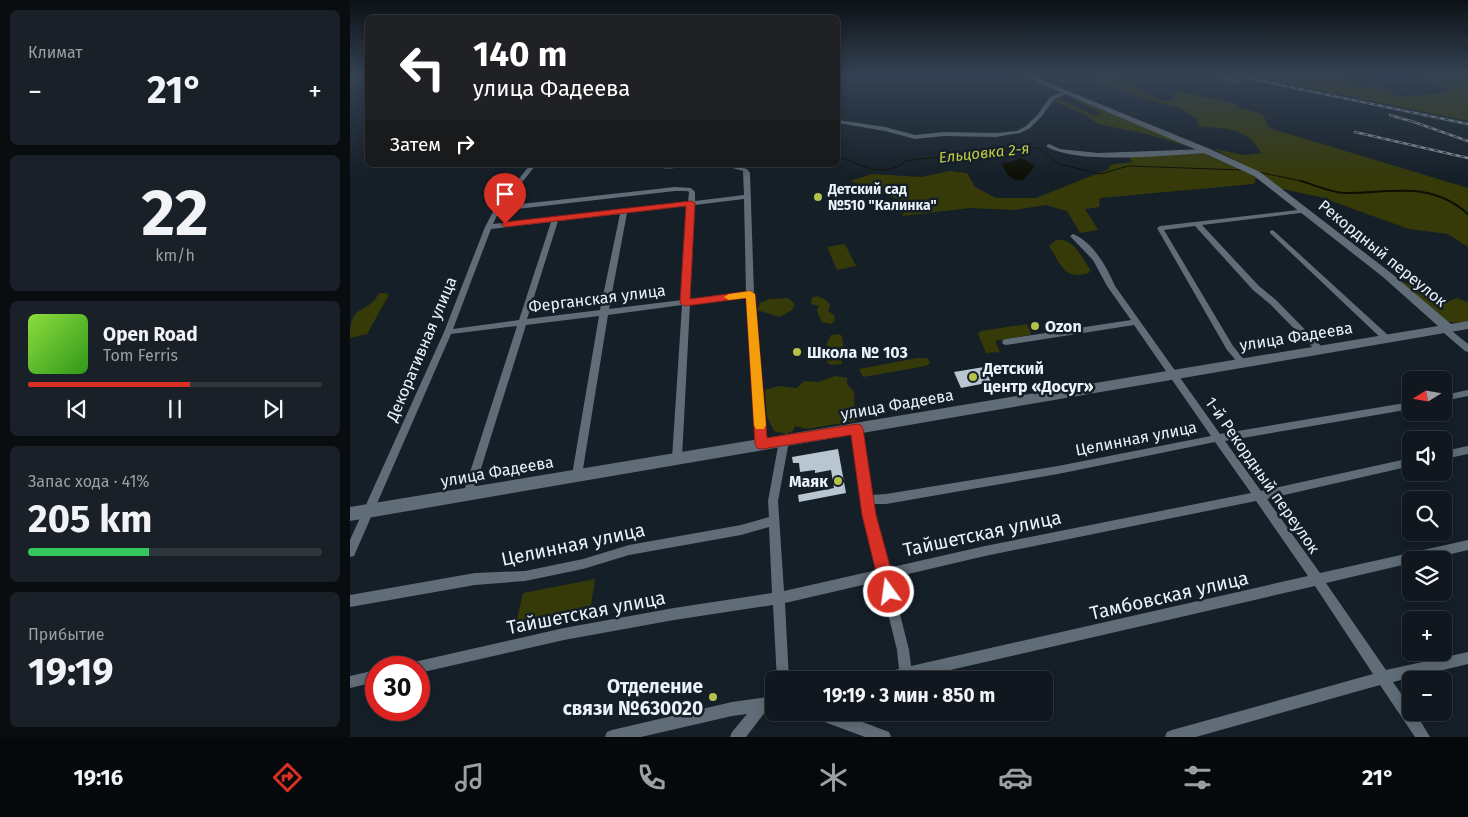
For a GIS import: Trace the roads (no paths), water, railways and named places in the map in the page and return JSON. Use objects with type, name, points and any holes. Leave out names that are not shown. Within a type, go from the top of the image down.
[{"type":"street","points":[[840,122],[885,129],[915,137],[944,134],[996,135],[1018,132],[1028,127],[1044,109]]},
{"type":"street","name":"Рекордный переулок","points":[[1107,109],[1208,151],[1257,174],[1401,286],[1449,329]]},
{"type":"street","points":[[1050,146],[1052,149],[1069,154],[1148,154],[1208,151]]},
{"type":"street","name":"Декоративная улица","points":[[350,552],[448,332],[488,226],[497,209],[531,167]]},
{"type":"street","points":[[733,167],[745,170],[750,294],[762,444]]},
{"type":"street","points":[[497,209],[688,189],[692,192],[677,458]]},
{"type":"street","points":[[488,226],[746,197]]},
{"type":"street","points":[[577,474],[604,312],[624,211]]},
{"type":"street","points":[[1242,362],[1230,348],[1160,228],[1306,211]]},
{"type":"street","points":[[468,494],[556,218]]},
{"type":"street","points":[[1196,223],[1250,283],[1273,302],[1320,350]]},
{"type":"street","points":[[1272,232],[1387,339]]},
{"type":"street","name":"1-й Рекордный переулок","points":[[1073,236],[1089,249],[1104,267],[1111,286],[1318,579],[1385,677],[1423,737]]},
{"type":"street","name":"Ферганская улица","points":[[448,332],[750,294]]},
{"type":"street","points":[[1006,342],[1137,322]]},
{"type":"street","name":"улица Фадеева","points":[[350,514],[577,474],[857,429],[1468,325]]},
{"type":"street","points":[[1449,329],[1448,332],[1468,349]]},
{"type":"street","points":[[1452,396],[1468,393]]},
{"type":"street","name":"Целинная улица","points":[[867,500],[886,499],[1058,470],[1218,438],[1402,406]]},
{"type":"street","points":[[857,429],[867,500],[903,650],[906,671]]},
{"type":"street","points":[[783,671],[773,501],[784,441]]},
{"type":"street","points":[[1452,453],[1468,450]]},
{"type":"street","name":"Тайшетская улица","points":[[430,664],[573,632],[780,598],[884,573],[1258,496],[1402,464]]},
{"type":"street","name":"Целинная улица","points":[[350,601],[475,579],[525,576],[584,564],[629,550],[741,530],[773,521]]},
{"type":"street","name":"Тамбовская улица","points":[[919,671],[1468,545]]},
{"type":"street","points":[[1172,737],[1385,677],[1468,658]]},
{"type":"street","points":[[350,682],[365,679]]},
{"type":"street","points":[[612,737],[732,709],[765,704]]},
{"type":"street","points":[[737,737],[765,707]]},
{"type":"street","points":[[840,721],[884,737]]},
{"type":"waterway","name":"Ельцовка 2-я","points":[[840,158],[877,170],[885,170],[903,164],[904,161],[936,157],[988,155],[997,150],[1021,149],[1026,146],[1040,149],[1059,164],[1100,174],[1128,166],[1242,170]]},
{"type":"waterway","name":"Ельцовка 2-я","points":[[1258,172],[1306,182]]},
{"type":"waterway","name":"Ельцовка 2-я","points":[[1301,181],[1341,193],[1425,192],[1454,203],[1468,214]]},
{"type":"railway","points":[[1398,109],[1468,124]]},
{"type":"railway","points":[[1390,115],[1415,122]]},
{"type":"railway","points":[[1411,121],[1415,122]]},
{"type":"railway","points":[[1415,122],[1468,141]]},
{"type":"railway","points":[[1355,132],[1468,158]]},
{"type":"place","name":"Детский сад №510 \"Калинка\"","points":[[818,197]]},
{"type":"place","name":"Ozon","points":[[1035,326]]},
{"type":"place","name":"Школа № 103","points":[[797,352]]},
{"type":"place","name":"Детский центр «Досуг»","points":[[973,377]]},
{"type":"place","name":"Маяк","points":[[838,481]]},
{"type":"place","name":"Отделение связи №630020","points":[[713,697]]}]
